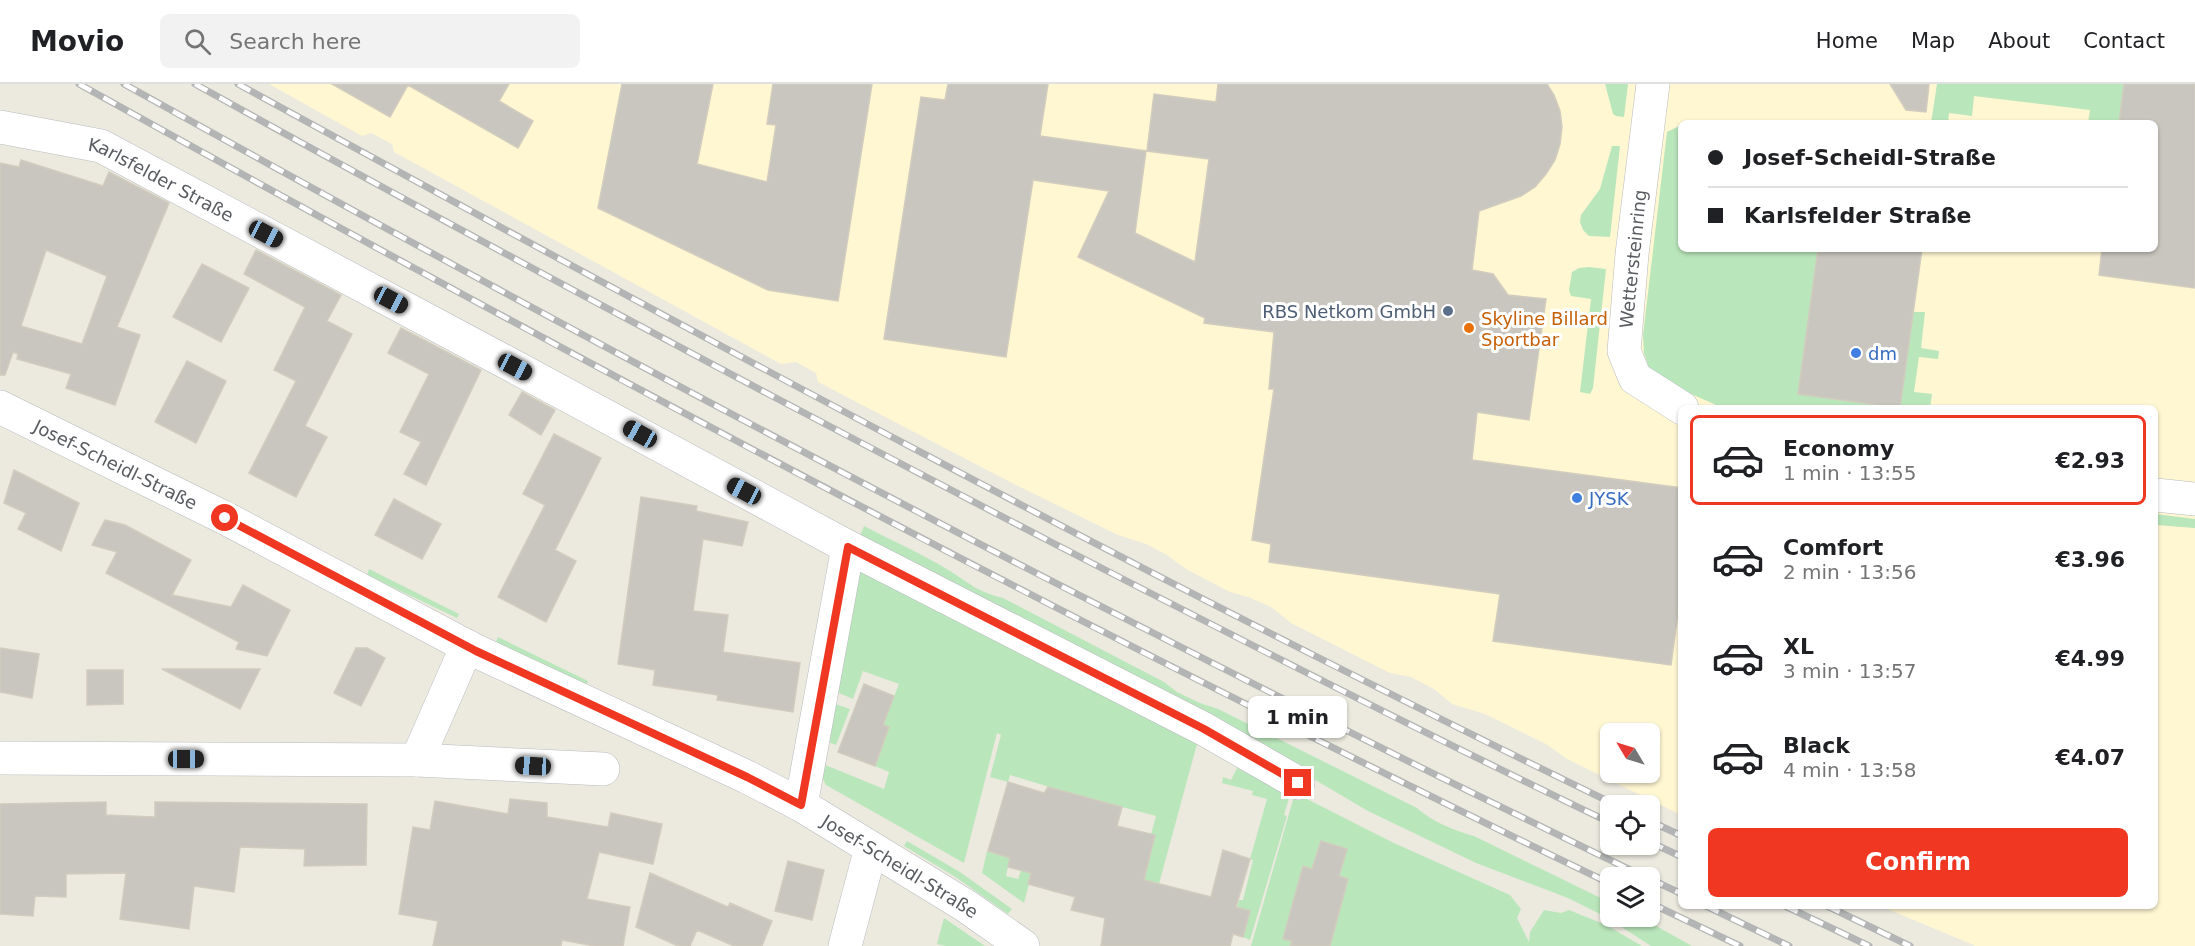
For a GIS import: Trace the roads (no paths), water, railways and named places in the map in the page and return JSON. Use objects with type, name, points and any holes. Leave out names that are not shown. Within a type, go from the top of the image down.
[{"type":"street","name":"Wettersteinring","points":[[1653,84],[1632,254],[1624,351],[1635,378],[1678,405]]},
{"type":"street","name":"Karlsfelder Straße","points":[[0,127],[101,146],[848,547],[1204,729],[1298,783]]},
{"type":"street","name":"Josef-Scheidl-Straße","points":[[0,407],[225,518],[467,646],[747,777],[801,805],[966,906],[1023,946]]},
{"type":"street","points":[[2158,495],[2195,498]]},
{"type":"street","points":[[801,805],[848,547]]},
{"type":"street","points":[[417,760],[467,646]]},
{"type":"street","points":[[0,758],[417,760],[603,769]]},
{"type":"street","points":[[845,946],[871,848]]},
{"type":"railway","points":[[79,84],[458,292],[839,495],[1224,693],[1600,879]]},
{"type":"railway","points":[[124,84],[500,290],[880,492],[1262,688],[1624,867]]},
{"type":"railway","points":[[195,84],[515,259],[943,486],[1330,685],[1600,818]]},
{"type":"railway","points":[[238,84],[924,454],[1269,633],[1600,797]]},
{"type":"railway","points":[[1660,826],[1678,834]]},
{"type":"railway","points":[[1660,847],[1678,855]]},
{"type":"railway","points":[[1660,884],[1678,892]]},
{"type":"railway","points":[[1660,908],[1740,946]]},
{"type":"railway","points":[[1712,909],[1789,946]]},
{"type":"railway","points":[[1791,909],[1869,946]]},
{"type":"railway","points":[[1833,909],[1910,946]]},
{"type":"place","name":"RBS Netkom GmbH","points":[[1448,311]]},
{"type":"place","name":"Skyline Billard Sportbar","points":[[1469,328]]},
{"type":"place","name":"dm","points":[[1856,353]]},
{"type":"place","name":"JYSK","points":[[1577,498]]}]
